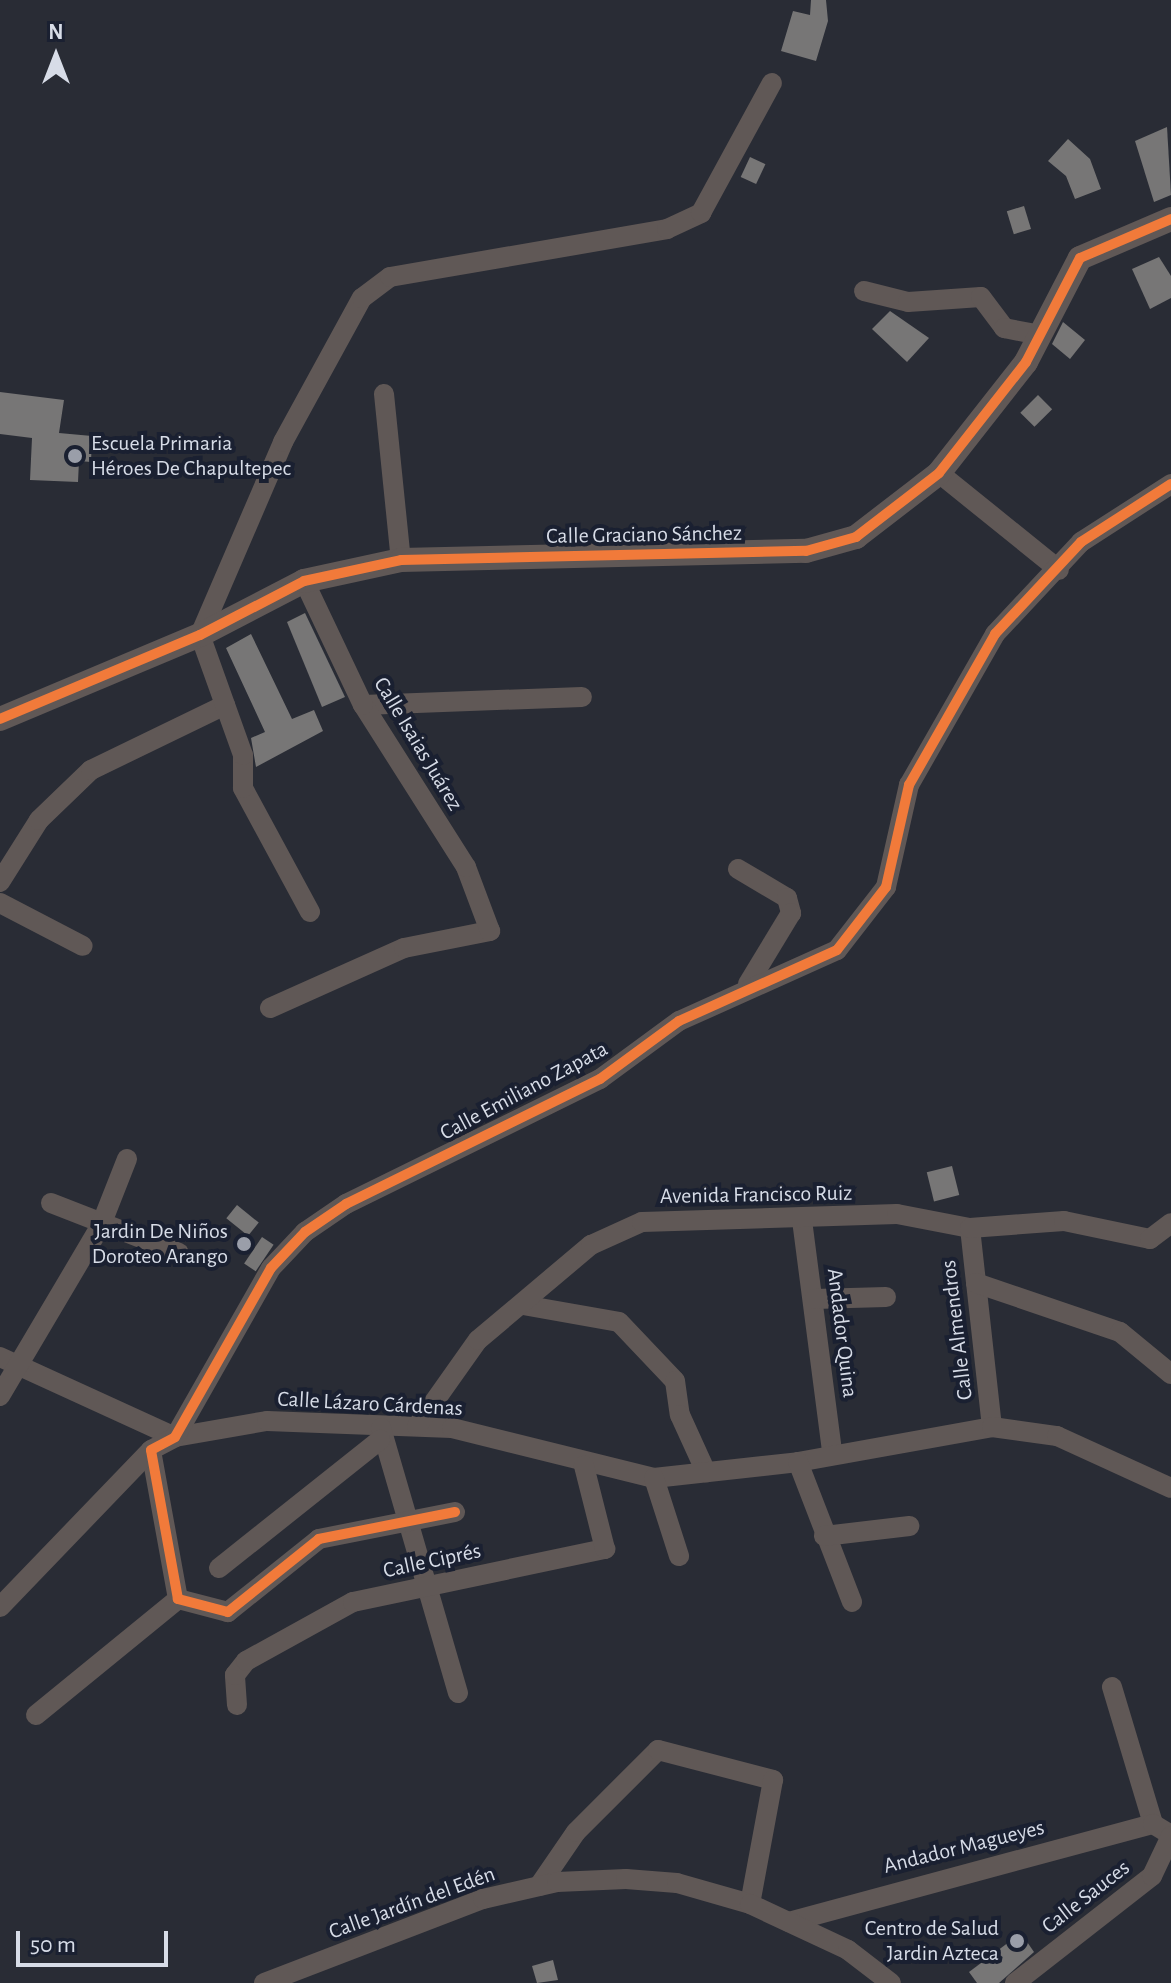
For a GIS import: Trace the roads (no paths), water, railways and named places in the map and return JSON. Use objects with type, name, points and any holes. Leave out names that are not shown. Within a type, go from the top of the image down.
[{"type":"street","points":[[310,912],[243,788],[243,755],[200,635],[283,442],[362,298],[390,277],[667,229],[701,213],[772,83]]},
{"type":"street","name":"Calle Graciano Sánchez","points":[[0,719],[200,635],[304,581],[401,560],[806,551],[856,537],[939,473],[1026,362],[1034,334],[1080,258],[1171,219]]},
{"type":"street","points":[[864,291],[908,302],[981,297],[1004,328],[1034,334]]},
{"type":"street","points":[[384,394],[401,560]]},
{"type":"street","points":[[939,473],[1059,570]]},
{"type":"street","name":"Calle Emiliano Zapata","points":[[175,1437],[271,1268],[305,1232],[346,1204],[600,1079],[679,1021],[748,984],[837,950],[886,887],[909,785],[995,634],[1059,570],[1081,542],[1171,484]]},
{"type":"street","name":"Calle Isaias Juárez","points":[[270,1008],[404,948],[490,931],[466,867],[363,705],[304,581]]},
{"type":"street","points":[[363,705],[582,697]]},
{"type":"street","points":[[0,882],[39,820],[91,770],[225,705]]},
{"type":"street","points":[[738,869],[787,898],[791,913],[748,984]]},
{"type":"street","points":[[0,903],[83,946]]},
{"type":"street","points":[[0,1396],[23,1363],[101,1225],[127,1159]]},
{"type":"street","points":[[51,1203],[179,1253]]},
{"type":"street","name":"Avenida Francisco Ruiz","points":[[417,1426],[478,1340],[591,1245],[642,1222],[802,1220],[897,1214],[970,1228],[1064,1221],[1150,1239],[1171,1223]]},
{"type":"street","name":"Andador Quina","points":[[802,1220],[815,1299],[832,1452]]},
{"type":"street","name":"Calle Almendros","points":[[970,1228],[992,1427]]},
{"type":"street","points":[[976,1283],[1120,1332],[1171,1374]]},
{"type":"street","points":[[815,1299],[886,1297]]},
{"type":"street","points":[[523,1305],[619,1322],[675,1381],[680,1415],[706,1472]]},
{"type":"street","points":[[0,1357],[23,1363],[175,1437]]},
{"type":"street","name":"Calle Lázaro Cárdenas","points":[[175,1437],[267,1421],[380,1434],[417,1426],[452,1428],[584,1466],[654,1478],[798,1462],[832,1452],[992,1427],[1057,1436],[1171,1488]]},
{"type":"street","points":[[219,1568],[380,1434],[458,1693]]},
{"type":"street","points":[[0,1607],[151,1450],[175,1437]]},
{"type":"street","points":[[151,1450],[178,1599]]},
{"type":"street","points":[[798,1462],[852,1602]]},
{"type":"street","name":"Calle Ciprés","points":[[237,1705],[235,1675],[259,1652],[353,1602],[605,1549],[584,1466]]},
{"type":"street","points":[[654,1478],[679,1556]]},
{"type":"street","points":[[178,1599],[228,1612],[319,1539],[455,1512]]},
{"type":"street","points":[[824,1536],[909,1526]]},
{"type":"street","points":[[36,1715],[178,1599]]},
{"type":"street","points":[[1112,1687],[1165,1832]]},
{"type":"street","points":[[539,1886],[576,1832],[658,1750],[773,1780],[750,1904]]},
{"type":"street","name":"Andador Magueyes","points":[[789,1922],[1165,1832]]},
{"type":"street","name":"Calle Sauces","points":[[1015,1983],[1152,1876],[1165,1832]]},
{"type":"street","name":"Calle Jardín del Edén","points":[[264,1983],[483,1899],[539,1886],[677,1883],[750,1904],[789,1922],[848,1950],[891,1983]]},
{"type":"place","name":"Escuela Primaria Héroes De Chapultepec","points":[[75,456]]},
{"type":"place","name":"Jardin De Niños Doroteo Arango","points":[[244,1244]]},
{"type":"place","name":"Centro de Salud Jardin Azteca","points":[[1017,1941]]}]
